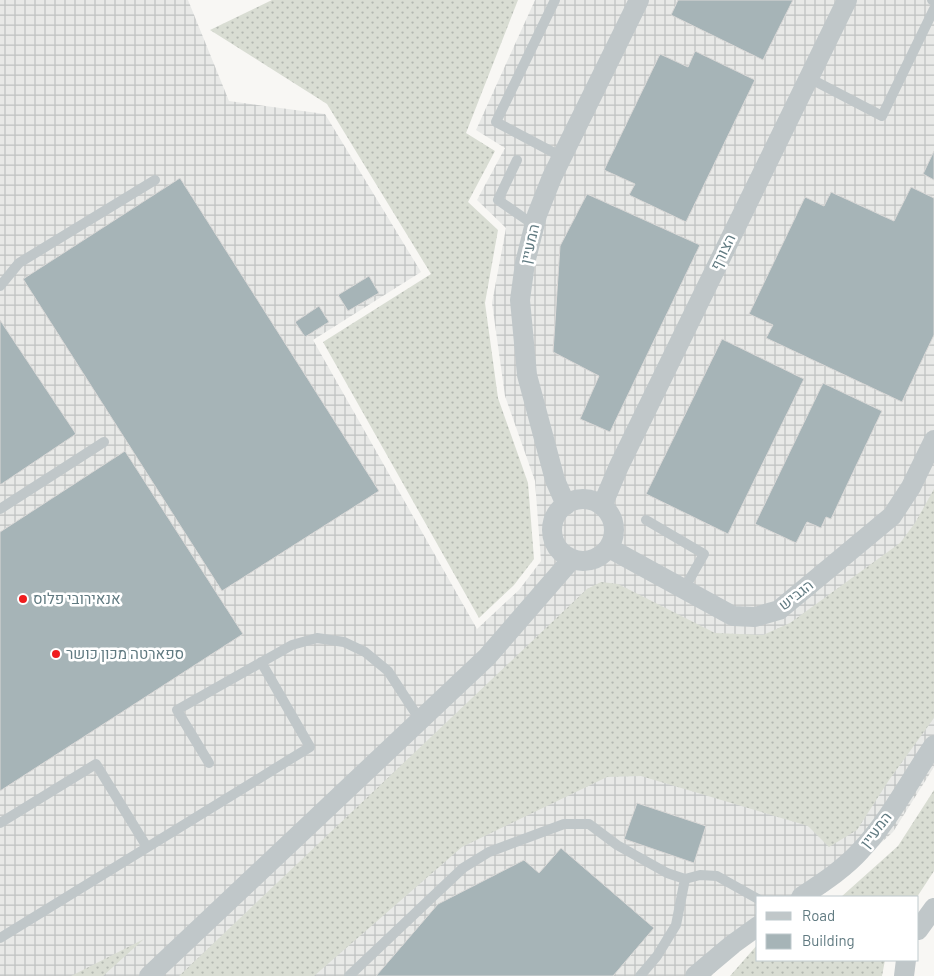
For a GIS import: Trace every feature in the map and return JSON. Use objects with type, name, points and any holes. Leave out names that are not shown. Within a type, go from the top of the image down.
[{"type":"street","name":"המעיין","points":[[566,505],[555,480],[527,375],[520,300],[524,263],[534,225],[562,156],[639,0]]},
{"type":"street","name":"הצורף","points":[[602,506],[619,466],[847,0]]},
{"type":"street","name":"הגביש","points":[[608,548],[733,616],[755,617],[779,610],[892,516],[911,487],[934,440]]},
{"type":"street","points":[[584,500],[602,506],[608,512],[614,530],[608,548],[592,560],[572,559],[558,547],[552,529],[559,511],[566,505],[584,500]]},
{"type":"street","points":[[149,976],[487,658],[572,559]]},
{"type":"street","name":"המעיין","points":[[802,896],[831,878],[861,850],[889,815],[934,745]]},
{"type":"street","points":[[919,929],[934,908]]},
{"type":"street","points":[[695,976],[732,944],[756,927]]},
{"type":"street","points":[[904,976],[906,961]]},
{"type":"lane","points":[[555,0],[496,122],[562,156]]},
{"type":"lane","points":[[809,78],[882,116],[934,9]]},
{"type":"lane","points":[[517,160],[498,200],[534,225]]},
{"type":"lane","points":[[0,286],[19,263],[155,180]]},
{"type":"lane","points":[[0,509],[104,442]]},
{"type":"lane","points":[[646,520],[704,554],[684,589]]},
{"type":"lane","points":[[209,763],[177,710],[292,644],[317,638],[344,642],[366,652],[388,671],[420,720]]},
{"type":"lane","points":[[0,938],[310,747],[261,662]]},
{"type":"lane","points":[[0,823],[96,764],[147,847]]},
{"type":"lane","points":[[349,976],[462,868],[489,852],[564,824],[590,824],[617,845],[667,873],[685,879],[700,875],[717,876],[756,899]]},
{"type":"lane","points":[[640,976],[657,956],[676,925],[685,879]]},
{"type":"shaded area","points":[[0,0],[188,0],[229,101],[325,114],[421,272],[313,340],[477,629],[519,590],[541,561],[535,481],[505,396],[492,303],[506,228],[477,200],[505,148],[476,130],[535,0],[934,0],[934,767],[893,832],[828,891],[819,896],[756,896],[756,934],[748,939],[711,976],[0,976]]},
{"type":"shaded area","points":[[272,0],[518,0],[466,133],[495,151],[468,202],[498,230],[485,303],[498,398],[528,483],[534,559],[514,585],[479,618],[323,342],[431,274],[327,104],[210,30]]},
{"type":"shaded area","points":[[934,489],[934,718],[889,780],[857,830],[829,847],[808,826],[641,776],[607,777],[462,847],[314,976],[179,976],[587,589],[601,582],[618,584],[715,633],[763,635],[790,623],[900,543],[915,523]]},
{"type":"shaded area","points":[[934,790],[934,871],[918,896],[842,896],[898,846]]},
{"type":"shaded area","points":[[144,939],[103,976],[71,976]]},
{"type":"shaded area","points":[[756,946],[756,961],[885,961],[882,976],[730,976]]},
{"type":"building","points":[[678,0],[793,0],[763,60],[671,15]]},
{"type":"building","points":[[695,51],[755,80],[686,222],[629,195],[635,184],[604,170],[660,54],[688,67]]},
{"type":"building","points":[[934,151],[934,180],[923,174]]},
{"type":"building","points":[[180,178],[379,491],[222,591],[23,279]]},
{"type":"building","points":[[911,187],[934,198],[934,335],[902,402],[766,338],[773,325],[749,314],[805,197],[824,206],[831,192],[894,221]]},
{"type":"building","points":[[587,194],[700,245],[610,432],[580,419],[599,376],[553,352],[560,246]]},
{"type":"building","points":[[369,276],[379,293],[348,311],[338,295]]},
{"type":"building","points":[[319,306],[329,322],[305,337],[295,322]]},
{"type":"building","points":[[0,320],[76,434],[0,485]]},
{"type":"building","points":[[722,339],[804,379],[728,534],[646,494]]},
{"type":"building","points":[[823,383],[882,411],[831,519],[826,517],[821,528],[807,522],[796,543],[755,524]]},
{"type":"building","points":[[125,451],[243,634],[0,791],[0,532]]},
{"type":"building","points":[[637,803],[706,826],[694,863],[624,839]]},
{"type":"building","points":[[561,848],[654,928],[613,976],[376,976],[438,904],[524,860],[539,873]]},
{"type":"place","name":"אנאירובי פלוס","points":[[23,599]]},
{"type":"place","name":"ספארטה מכון כושר","points":[[56,654]]}]
